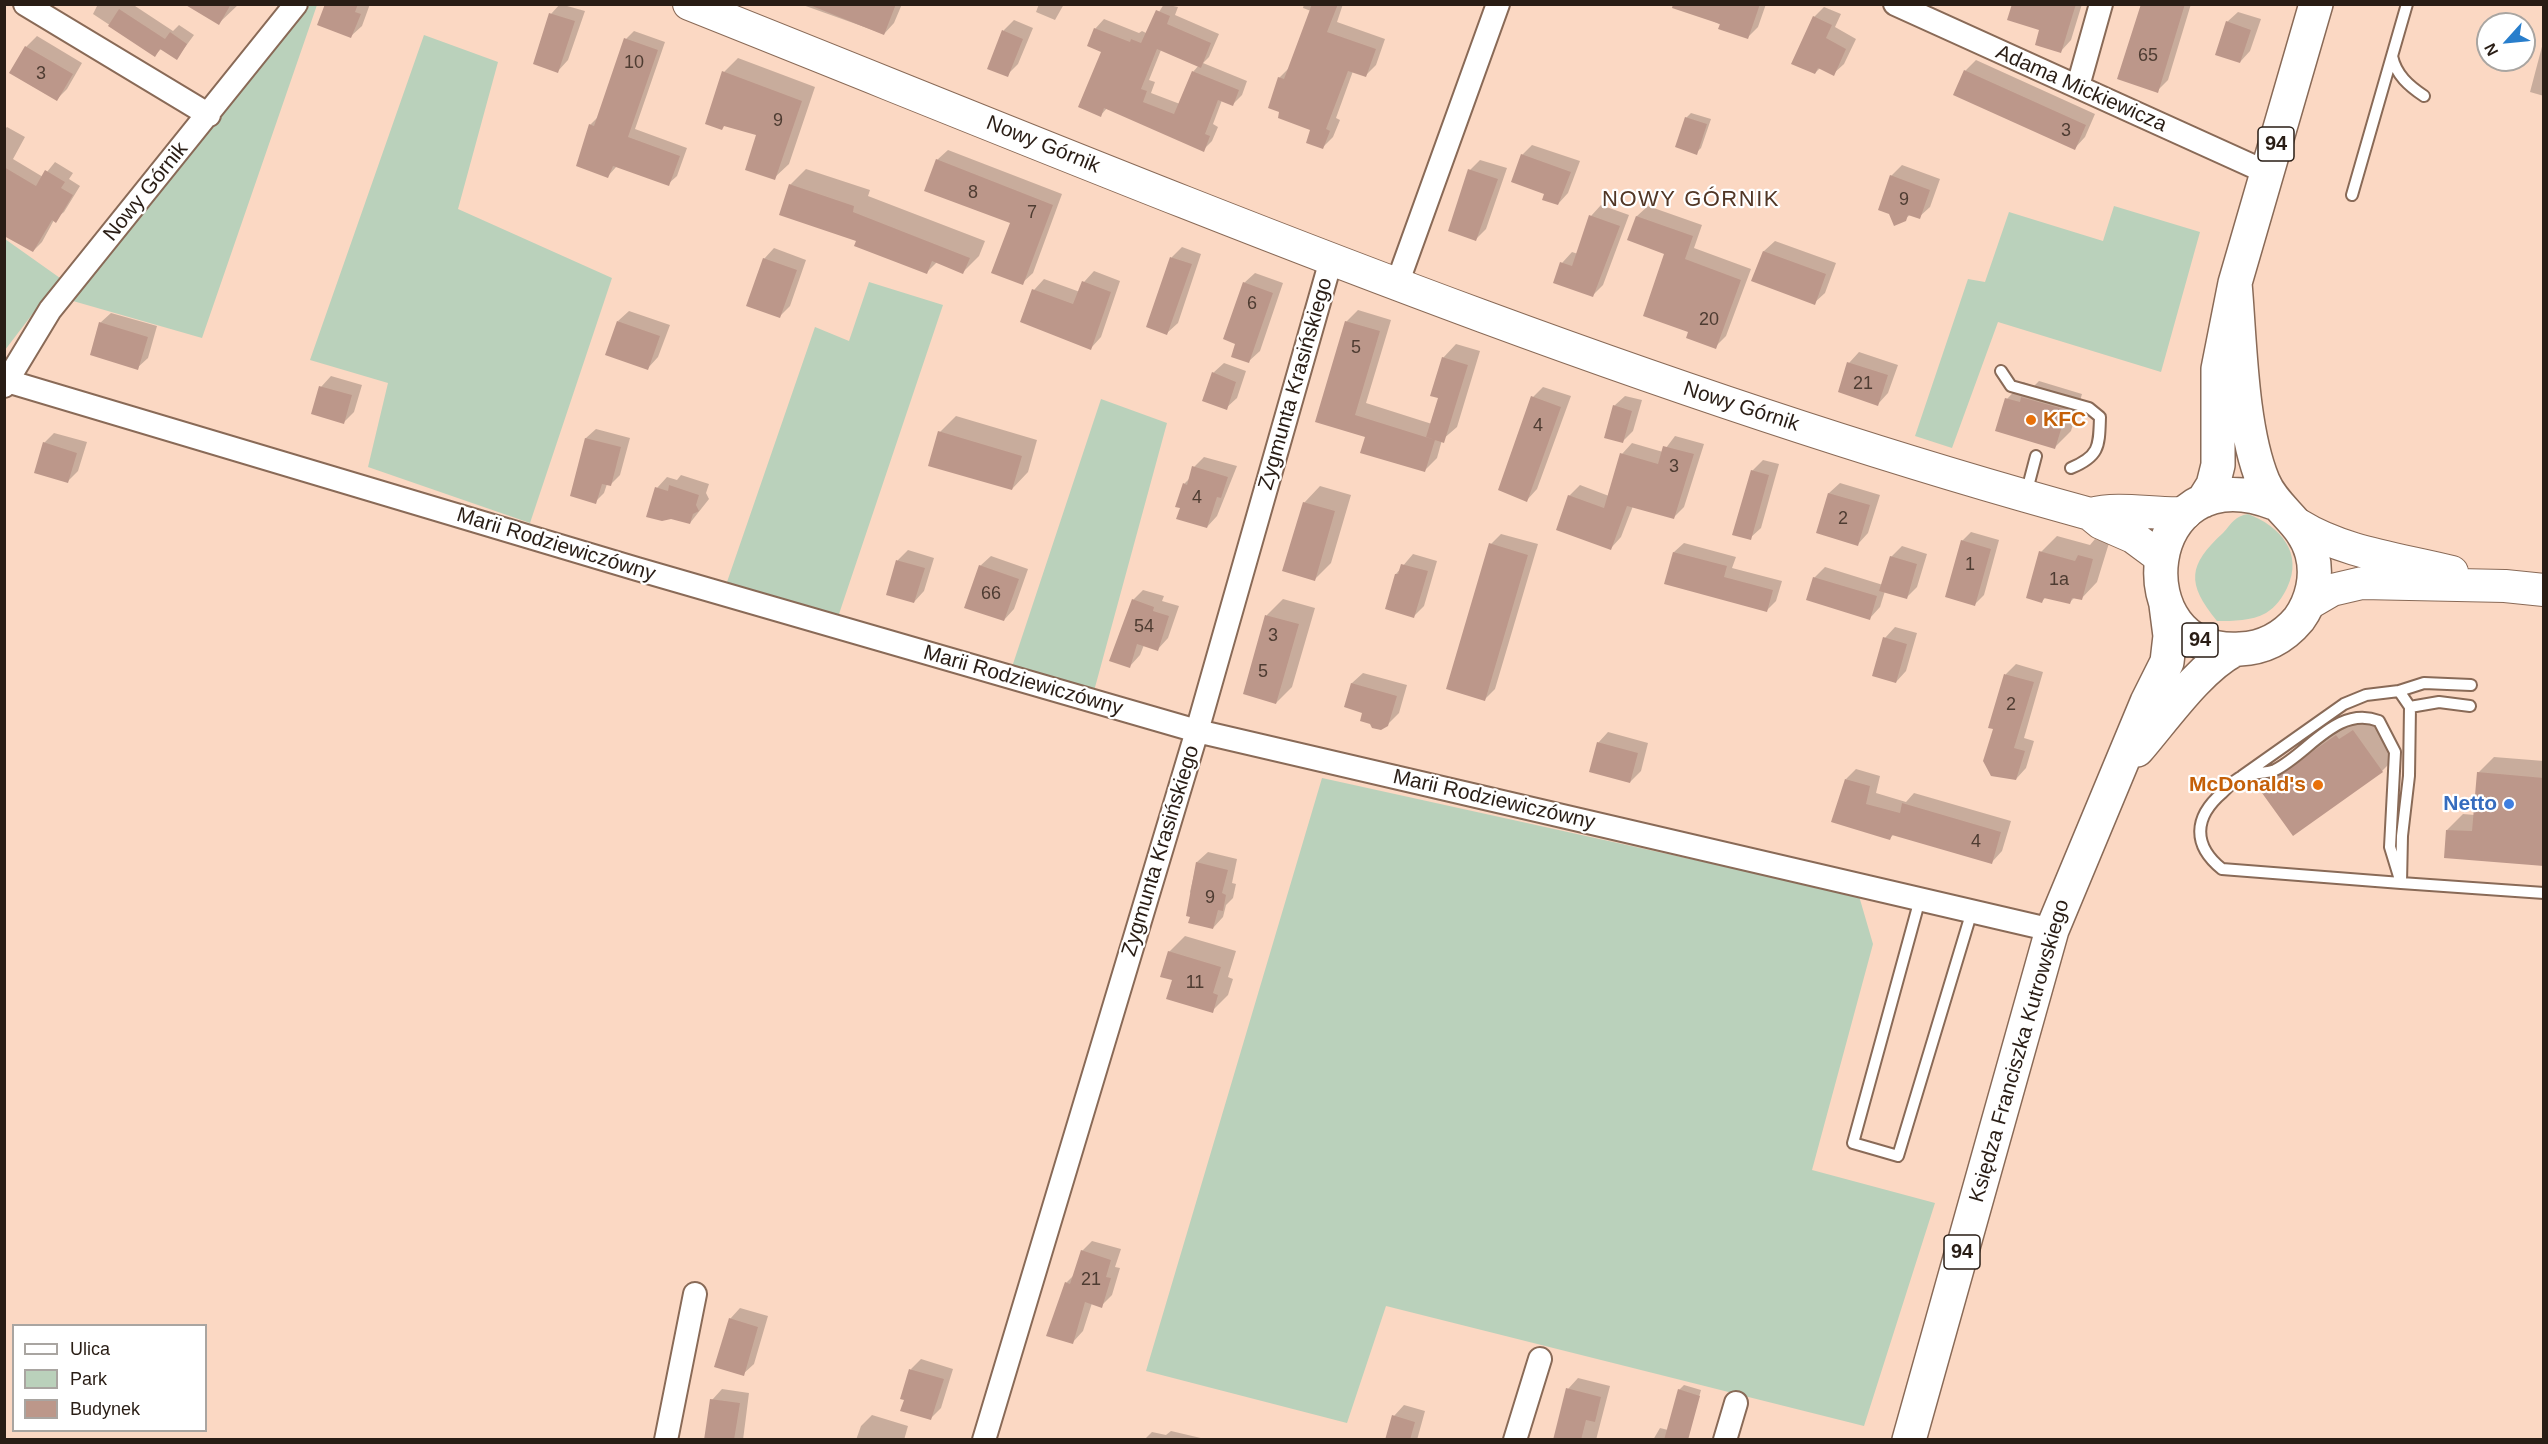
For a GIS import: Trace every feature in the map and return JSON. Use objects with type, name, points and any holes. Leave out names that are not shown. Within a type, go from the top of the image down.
[{"type":"main road","name":"94","points":[[2235,283],[2245,403],[2256,464],[2274,503],[2299,525],[2307,540],[2314,563],[2313,588],[2308,604],[2290,629],[2278,638],[2256,647],[2234,650],[2213,646],[2193,637],[2177,623],[2166,605],[2159,582],[2160,557],[2169,533],[2213,485],[2218,465],[2218,369],[2235,283],[2316,4]]},
{"type":"main road","name":"94","points":[[2194,507],[2238,494],[2274,503]]},
{"type":"main road","name":"Księdza Franciszka Kutrowskiego","points":[[1909,1440],[2052,930],[2167,662],[2170,636],[2166,605]]},
{"type":"main road","name":"Księdza Franciszka Kutrowskiego","points":[[2118,772],[2189,690],[2224,655],[2234,650]]},
{"type":"street","points":[[25,4],[209,115]]},
{"type":"street","name":"Nowy Górnik","points":[[6,383],[50,310],[296,4]]},
{"type":"street","name":"Nowy Górnik","points":[[689,4],[1331,260],[1714,400],[2025,497],[2090,514],[2101,523],[2133,537],[2160,557]]},
{"type":"street","points":[[1397,284],[1498,4]]},
{"type":"street","points":[[2078,86],[2101,4]]},
{"type":"street","name":"Adama Mickiewicza","points":[[1897,5],[2268,173]]},
{"type":"street","name":"Zygmunta Krasińskiego","points":[[984,1440],[1197,731],[1331,260]]},
{"type":"street","name":"Marii Rodziewiczówny","points":[[6,383],[1197,731],[2052,930]]},
{"type":"street","name":"Nowy Górnik","points":[[2090,514],[2105,510],[2144,514],[2194,507]]},
{"type":"street","points":[[2299,525],[2315,535],[2353,549],[2505,586]]},
{"type":"street","points":[[2308,604],[2318,596],[2332,590],[2362,583],[2505,586],[2544,590]]},
{"type":"street","points":[[666,1440],[695,1294]]},
{"type":"street","points":[[1515,1440],[1540,1359]]},
{"type":"street","points":[[1725,1440],[1736,1402]]},
{"type":"lane","points":[[2352,195],[2407,4]]},
{"type":"lane","points":[[2392,56],[2398,73],[2410,87],[2424,96]]},
{"type":"lane","points":[[2001,371],[2011,386],[2089,408],[2100,417],[2099,442],[2094,455],[2070,468]]},
{"type":"lane","points":[[2025,497],[2036,456]]},
{"type":"lane","points":[[2471,685],[2424,683],[2399,691],[2366,695],[2344,704],[2242,776],[2211,802],[2203,811],[2199,829],[2203,845],[2211,860],[2223,869],[2544,892]]},
{"type":"lane","points":[[2399,691],[2409,707],[2409,776],[2402,836],[2401,883]]},
{"type":"lane","points":[[2409,707],[2439,702],[2470,706]]},
{"type":"lane","points":[[2242,776],[2274,770],[2349,718],[2368,717],[2379,721],[2394,752],[2390,847],[2401,883]]},
{"type":"lane","points":[[1920,899],[1853,1143],[1898,1156],[1972,910]]},
{"type":"green space","points":[[310,5],[317,5],[202,338],[73,301],[218,113]]},
{"type":"green space","points":[[424,35],[498,62],[458,209],[612,278],[530,523],[368,467],[388,383],[310,360]]},
{"type":"green space","points":[[2114,206],[2200,232],[2161,372],[1998,322],[1952,448],[1915,436],[1968,279],[1985,282],[2009,212],[2103,241]]},
{"type":"green space","points":[[5,239],[60,278],[5,350]]},
{"type":"green space","points":[[869,282],[943,305],[838,617],[727,582],[815,327],[849,341]]},
{"type":"green space","points":[[1101,399],[1167,423],[1094,691],[1012,667]]},
{"type":"green space","points":[[2248,514],[2270,526],[2286,542],[2293,563],[2292,575],[2281,599],[2266,613],[2236,621],[2217,621],[2200,596],[2195,575],[2203,555],[2211,544],[2234,520]]},
{"type":"green space","points":[[1322,778],[1859,896],[1873,944],[1812,1170],[1935,1203],[1864,1426],[1386,1306],[1347,1423],[1146,1371]]},
{"type":"building","points":[[184,4],[231,4],[219,25]]},
{"type":"building","points":[[325,4],[358,4],[355,12],[361,14],[351,38],[317,25]]},
{"type":"building","points":[[807,4],[896,4],[884,35]]},
{"type":"building","points":[[1312,4],[1338,4],[1327,32],[1376,49],[1366,77],[1348,71],[1326,129],[1330,131],[1323,149],[1306,143],[1310,130],[1278,118],[1279,112],[1268,108],[1278,77],[1284,79]]},
{"type":"building","points":[[1673,4],[1760,4],[1748,39],[1718,29],[1720,24],[1672,8]]},
{"type":"building","points":[[2012,4],[2076,4],[2061,53],[2035,45],[2039,30],[2007,20]]},
{"type":"building","points":[[2141,4],[2185,4],[2158,93],[2117,79]]},
{"type":"building","points":[[119,9],[165,39],[170,32],[187,44],[177,60],[160,49],[155,57],[108,26]]},
{"type":"building","points":[[1156,10],[1170,16],[1167,24],[1211,43],[1201,68],[1157,49],[1141,89],[1147,91],[1143,102],[1174,114],[1192,71],[1239,90],[1233,106],[1218,100],[1205,134],[1210,136],[1204,152],[1104,108],[1101,117],[1078,107],[1101,52],[1087,46],[1094,28],[1130,42],[1131,39],[1141,43]]},
{"type":"building","points":[[549,13],[575,21],[558,73],[533,64]]},
{"type":"building","points":[[1813,16],[1832,25],[1826,38],[1846,49],[1834,76],[1818,68],[1815,74],[1791,64]]},
{"type":"building","points":[[2226,21],[2251,30],[2240,63],[2215,55]]},
{"type":"building","points":[[1002,30],[1023,39],[1008,77],[987,69]]},
{"type":"building","points":[[624,38],[658,50],[628,137],[680,156],[669,186],[613,166],[608,178],[576,166],[589,124],[594,126]]},
{"type":"building","points":[[25,46],[73,74],[57,101],[9,73]]},
{"type":"building","points":[[1964,70],[2086,125],[2075,150],[1953,95]]},
{"type":"building","points":[[722,71],[802,101],[775,180],[745,170],[756,135],[724,126],[722,130],[705,124]]},
{"type":"building","points":[[1685,117],[1707,124],[1697,155],[1675,147]]},
{"type":"building","points":[[1521,154],[1571,172],[1558,205],[1542,200],[1544,194],[1511,182]]},
{"type":"building","points":[[936,159],[1053,205],[1023,285],[991,273],[1010,223],[924,191]]},
{"type":"building","points":[[4,167],[36,186],[45,170],[65,182],[61,188],[73,195],[56,223],[52,220],[33,252],[4,236]]},
{"type":"building","points":[[1468,169],[1498,179],[1476,241],[1448,231]]},
{"type":"building","points":[[1890,175],[1930,190],[1920,219],[1908,215],[1906,221],[1894,226],[1889,214],[1878,210]]},
{"type":"building","points":[[789,184],[854,206],[853,212],[970,258],[963,274],[932,261],[927,274],[854,246],[856,241],[779,215]]},
{"type":"building","points":[[1589,215],[1620,226],[1593,297],[1553,283],[1560,262],[1572,266]]},
{"type":"building","points":[[1636,216],[1693,236],[1685,259],[1741,280],[1716,349],[1686,338],[1688,332],[1643,316],[1664,254],[1627,240]]},
{"type":"building","points":[[1763,251],[1826,274],[1815,305],[1751,281]]},
{"type":"building","points":[[1170,257],[1192,264],[1167,335],[1146,327]]},
{"type":"building","points":[[763,258],[797,270],[780,318],[746,306]]},
{"type":"building","points":[[1082,281],[1111,292],[1091,350],[1020,322],[1032,289],[1073,304]]},
{"type":"building","points":[[1243,282],[1273,293],[1249,363],[1231,357],[1235,344],[1223,339]]},
{"type":"building","points":[[617,321],[660,336],[648,370],[605,355]]},
{"type":"building","points":[[1345,321],[1380,331],[1355,415],[1435,440],[1425,472],[1360,453],[1365,437],[1315,422]]},
{"type":"building","points":[[99,322],[148,337],[138,370],[90,355]]},
{"type":"building","points":[[1442,357],[1468,365],[1444,443],[1426,437],[1438,398],[1430,396]]},
{"type":"building","points":[[1847,362],[1888,375],[1878,406],[1838,392]]},
{"type":"building","points":[[1212,372],[1236,382],[1227,410],[1202,401]]},
{"type":"building","points":[[319,386],[352,395],[344,424],[311,414]]},
{"type":"building","points":[[1531,396],[1561,407],[1527,502],[1498,490]]},
{"type":"building","name":"KFC","points":[[2021,397],[2067,410],[2055,449],[1995,431],[2005,398],[2020,402]]},
{"type":"building","points":[[1613,405],[1632,411],[1623,443],[1604,438]]},
{"type":"building","points":[[938,431],[1022,456],[1012,490],[928,466]]},
{"type":"building","points":[[585,438],[621,447],[611,486],[602,484],[596,504],[570,496]]},
{"type":"building","points":[[43,442],[77,453],[68,483],[34,473]]},
{"type":"building","points":[[1663,446],[1694,454],[1674,519],[1627,506],[1611,550],[1556,530],[1568,495],[1604,508],[1620,453],[1658,464]]},
{"type":"building","points":[[1192,466],[1228,477],[1221,498],[1217,497],[1207,528],[1176,519],[1180,508],[1175,507],[1183,483],[1187,485]]},
{"type":"building","points":[[1751,470],[1769,475],[1751,540],[1732,535]]},
{"type":"building","points":[[669,485],[699,495],[696,505],[699,511],[693,514],[690,524],[671,519],[662,521],[646,517],[655,487],[668,491]]},
{"type":"building","points":[[1828,493],[1870,505],[1858,546],[1816,533]]},
{"type":"building","points":[[1303,502],[1335,511],[1315,581],[1282,571]]},
{"type":"building","points":[[1961,540],[1991,549],[1975,606],[1945,597]]},
{"type":"building","points":[[1489,543],[1528,555],[1485,701],[1446,689]]},
{"type":"building","points":[[2039,551],[2075,561],[2078,555],[2093,559],[2082,600],[2072,598],[2070,604],[2044,598],[2042,603],[2026,598]]},
{"type":"building","points":[[1673,552],[1727,566],[1724,577],[1773,590],[1767,612],[1664,584]]},
{"type":"building","points":[[1890,556],[1917,564],[1907,599],[1879,591]]},
{"type":"building","points":[[896,560],[925,568],[914,603],[886,595]]},
{"type":"building","points":[[1401,564],[1428,571],[1414,618],[1385,609],[1395,574],[1398,574]]},
{"type":"building","points":[[979,565],[1019,579],[1004,621],[964,608]]},
{"type":"building","points":[[1813,577],[1877,596],[1870,620],[1806,600]]},
{"type":"building","points":[[1132,599],[1154,607],[1153,611],[1169,616],[1158,651],[1137,644],[1130,668],[1109,661]]},
{"type":"building","points":[[1265,615],[1299,624],[1276,704],[1243,694]]},
{"type":"building","points":[[1883,637],[1907,644],[1896,683],[1872,676]]},
{"type":"building","points":[[2004,674],[2034,682],[2014,748],[2025,751],[2016,780],[1991,776],[1983,761],[1993,729],[1988,728]]},
{"type":"building","points":[[1351,683],[1397,696],[1388,726],[1381,730],[1372,728],[1370,724],[1360,721],[1362,713],[1344,707]]},
{"type":"building","name":"McDonald's","points":[[2353,730],[2383,772],[2293,836],[2262,793],[2272,787],[2269,782],[2336,735],[2339,739]]},
{"type":"building","points":[[1597,742],[1638,753],[1630,783],[1589,772]]},
{"type":"building","name":"Netto","points":[[2477,772],[2544,778],[2544,866],[2444,858],[2446,830],[2472,831]]},
{"type":"building","points":[[1845,779],[1870,786],[1866,804],[1900,813],[1902,803],[2001,832],[1992,864],[1892,835],[1890,840],[1831,822]]},
{"type":"building","points":[[1196,862],[1228,870],[1222,893],[1226,895],[1223,911],[1218,910],[1213,929],[1188,923],[1190,917],[1186,916]]},
{"type":"building","points":[[1168,951],[1221,967],[1213,993],[1218,995],[1213,1013],[1166,999],[1172,980],[1160,977]]},
{"type":"building","points":[[1081,1250],[1111,1260],[1106,1277],[1111,1278],[1102,1308],[1085,1302],[1073,1344],[1046,1336],[1065,1282],[1070,1284]]},
{"type":"building","points":[[729,1318],[758,1327],[744,1376],[714,1367]]},
{"type":"building","points":[[909,1369],[944,1379],[931,1420],[900,1411],[904,1400],[900,1399]]},
{"type":"building","points":[[1566,1388],[1601,1397],[1595,1422],[1586,1420],[1581,1440],[1553,1440]]},
{"type":"building","points":[[1678,1389],[1700,1396],[1688,1440],[1664,1440]]},
{"type":"building","points":[[710,1399],[740,1403],[734,1440],[704,1440]]},
{"type":"building","points":[[1392,1415],[1415,1422],[1410,1440],[1385,1440]]},
{"type":"place","name":"KFC","points":[[2031,420]]},
{"type":"place","name":"McDonald's","points":[[2318,785]]},
{"type":"place","name":"Netto","points":[[2509,804]]},
{"type":"district","name":"NOWY GÓRNIK","points":[[1691,200]]}]
